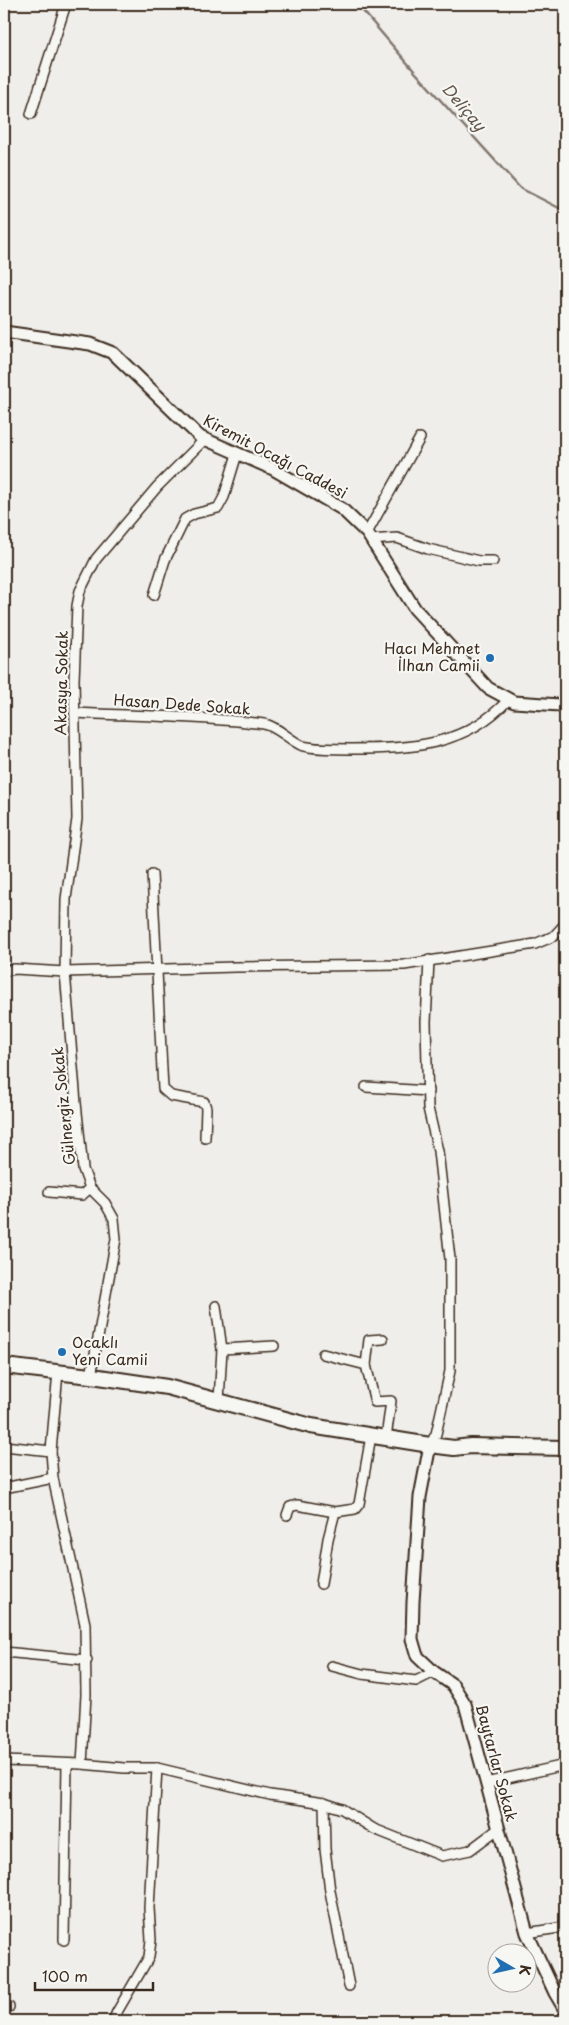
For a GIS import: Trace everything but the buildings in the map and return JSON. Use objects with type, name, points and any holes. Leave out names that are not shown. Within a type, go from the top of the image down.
[{"type":"main road","points":[[4,1366],[167,1387],[310,1426],[430,1445],[454,1448],[471,1446],[565,1448]]},
{"type":"street","points":[[31,114],[66,4]]},
{"type":"street","name":"Kiremit Ocağı Caddesi","points":[[4,332],[90,344],[113,353],[200,437],[273,469],[342,509],[369,536],[415,609],[488,688],[514,702],[564,702]]},
{"type":"street","points":[[420,438],[369,536],[396,538],[428,550],[493,561]]},
{"type":"street","name":"Akasya Sokak","points":[[65,972],[66,899],[76,819],[74,671],[80,591],[96,559],[157,487],[205,439]]},
{"type":"street","points":[[154,594],[165,560],[186,518],[218,508],[224,497],[237,454]]},
{"type":"street","name":"Hasan Dede Sokak","points":[[74,713],[188,718],[266,725],[304,746],[378,749],[413,747],[468,732],[494,715],[509,699]]},
{"type":"street","points":[[152,874],[163,1089],[171,1096],[204,1102],[206,1108],[205,1138]]},
{"type":"street","points":[[4,971],[14,969],[65,972],[404,965],[535,944],[554,936],[565,924]]},
{"type":"street","points":[[429,960],[426,1022],[428,1108],[438,1151],[450,1268],[450,1372],[436,1434],[430,1445]]},
{"type":"street","name":"Gülnergiz Sokak","points":[[65,972],[83,1168],[90,1188],[104,1203],[114,1219],[116,1239],[91,1376]]},
{"type":"street","points":[[366,1087],[428,1091]]},
{"type":"street","points":[[49,1192],[82,1195],[90,1188]]},
{"type":"street","points":[[216,1306],[218,1335],[222,1349],[219,1401]]},
{"type":"street","points":[[383,1339],[369,1340],[366,1365],[375,1402],[391,1401],[386,1438]]},
{"type":"street","points":[[222,1349],[274,1346]]},
{"type":"street","points":[[323,1354],[366,1365]]},
{"type":"street","points":[[58,1372],[51,1451],[54,1478],[85,1624],[87,1660],[82,1764]]},
{"type":"street","points":[[287,1516],[290,1507],[296,1504],[336,1512],[354,1509],[359,1504],[371,1436]]},
{"type":"street","name":"Baytarlar Sokak","points":[[430,1445],[420,1497],[412,1602],[412,1639],[417,1656],[434,1672],[453,1685],[465,1704],[528,1933],[555,1993],[565,2010]]},
{"type":"street","points":[[4,1446],[51,1451]]},
{"type":"street","points":[[4,1488],[54,1478]]},
{"type":"street","points":[[321,1584],[328,1538],[336,1512]]},
{"type":"street","points":[[4,1652],[87,1660]]},
{"type":"street","points":[[332,1666],[362,1674],[416,1682],[434,1672]]},
{"type":"street","points":[[4,1762],[157,1768],[270,1795],[324,1803],[342,1809],[374,1829],[442,1856],[470,1850],[498,1828]]},
{"type":"street","points":[[64,1940],[68,1764]]},
{"type":"street","points":[[486,1783],[565,1765]]},
{"type":"street","points":[[113,2021],[149,1957],[151,1940],[149,1908],[157,1768]]},
{"type":"street","points":[[324,1803],[325,1849],[328,1874],[349,1986]]},
{"type":"street","points":[[528,1933],[565,1927]]},
{"type":"waterway","name":"Deliçay","points":[[357,4],[415,72],[520,188],[565,211]]},
{"type":"place","name":"Hacı Mehmet İlhan Camii","points":[[490,658]]},
{"type":"place","name":"Ocaklı Yeni Camii","points":[[62,1352]]}]
